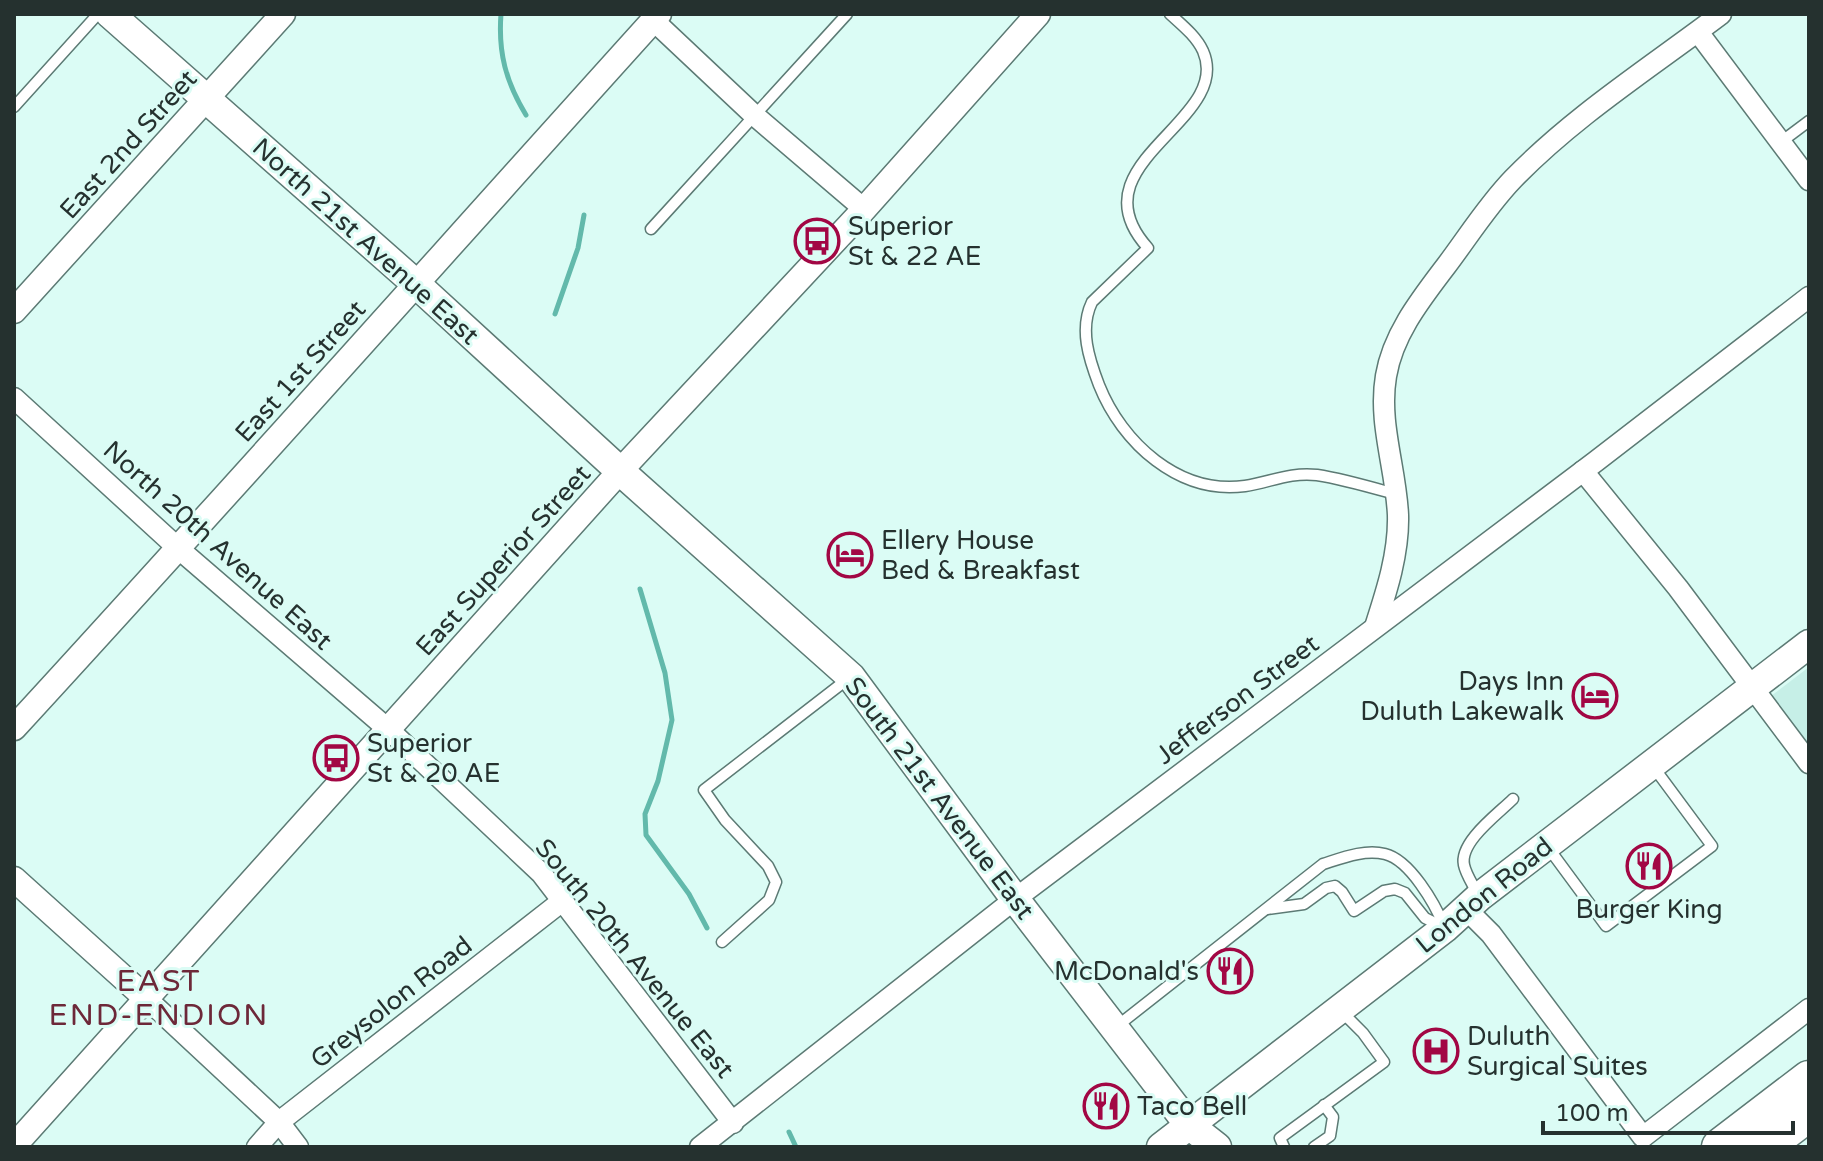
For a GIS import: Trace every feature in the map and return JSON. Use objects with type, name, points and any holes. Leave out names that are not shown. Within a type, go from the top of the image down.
[{"type":"highway","points":[[1720,1147],[1809,1079]]},
{"type":"highway","points":[[1764,1147],[1809,1113]]},
{"type":"main road","name":"North 21st Avenue East","points":[[110,14],[415,283],[620,471]]},
{"type":"main road","name":"South 21st Avenue East","points":[[620,471],[851,677],[1015,899],[1116,1027],[1191,1136],[1217,1147]]},
{"type":"main road","name":"London Road","points":[[1161,1147],[1191,1136],[1472,903],[1809,644]]},
{"type":"street","name":"East 2nd Street","points":[[14,311],[283,14]]},
{"type":"street","name":"East Superior Street","points":[[14,1146],[620,471],[864,209],[1038,14]]},
{"type":"street","points":[[1375,627],[1394,558],[1397,535],[1384,391],[1393,351],[1406,323],[1485,211],[1530,162],[1574,124],[1721,14]]},
{"type":"street","points":[[652,16],[754,115],[864,209]]},
{"type":"street","name":"East 1st Street","points":[[14,728],[179,549],[652,16]]},
{"type":"street","points":[[1698,32],[1809,180]]},
{"type":"street","name":"Jefferson Street","points":[[700,1147],[1015,899],[1809,297]]},
{"type":"street","name":"North 20th Avenue East","points":[[14,398],[179,549],[389,730]]},
{"type":"street","points":[[1583,471],[1678,588],[1809,763]]},
{"type":"street","name":"South 20th Avenue East","points":[[389,730],[541,873],[733,1123]]},
{"type":"street","points":[[14,879],[279,1122],[298,1147]]},
{"type":"street","name":"Greysolon Road","points":[[257,1147],[279,1122],[561,902]]},
{"type":"street","points":[[1472,903],[1641,1142],[1809,1009]]},
{"type":"lane","points":[[14,107],[98,14]]},
{"type":"lane","points":[[651,229],[847,14]]},
{"type":"lane","points":[[1170,14],[1199,44],[1204,53],[1207,74],[1198,100],[1150,153],[1127,193],[1130,220],[1138,237],[1148,248],[1092,302],[1087,312],[1086,335],[1091,363],[1102,392],[1125,431],[1147,453],[1197,484],[1243,486],[1287,476],[1317,475],[1395,494]]},
{"type":"lane","points":[[1781,142],[1809,121]]},
{"type":"lane","points":[[722,942],[769,900],[776,882],[768,866],[725,820],[704,790],[851,677]]},
{"type":"lane","points":[[1546,845],[1606,926],[1712,846],[1651,764]]},
{"type":"lane","points":[[1472,903],[1464,865],[1465,853],[1485,825],[1513,799]]},
{"type":"lane","points":[[1116,1027],[1323,864],[1351,855],[1387,854],[1403,863],[1437,908],[1445,928]]},
{"type":"lane","points":[[1265,909],[1304,904],[1326,888],[1335,886],[1354,911],[1384,891],[1395,889],[1405,893],[1425,918],[1445,928]]},
{"type":"lane","points":[[1284,1147],[1280,1138],[1384,1062],[1363,1033],[1340,1010]]},
{"type":"lane","points":[[1314,1147],[1330,1136],[1333,1117],[1324,1105]]},
{"type":"shaded area","points":[[1809,667],[1809,744],[1771,696]]},
{"type":"waterway","points":[[501,14],[505,67],[526,115]]},
{"type":"waterway","points":[[555,314],[578,248],[584,215]]},
{"type":"waterway","points":[[640,589],[665,673],[672,720],[658,781],[645,814],[646,835],[689,894],[707,928]]},
{"type":"waterway","points":[[789,1132],[796,1147]]},
{"type":"place","name":"Superior St & 22 AE","points":[[817,241]]},
{"type":"place","name":"Ellery House Bed & Breakfast","points":[[850,555]]},
{"type":"place","name":"Days Inn Duluth Lakewalk","points":[[1595,696]]},
{"type":"place","name":"Superior St & 20 AE","points":[[336,758]]},
{"type":"place","name":"Burger King","points":[[1649,866]]},
{"type":"place","name":"McDonald's","points":[[1230,971]]},
{"type":"place","name":"Duluth Surgical Suites","points":[[1436,1051]]},
{"type":"place","name":"Taco Bell","points":[[1106,1106]]},
{"type":"district","name":"EAST END-ENDION","points":[[159,998]]}]
